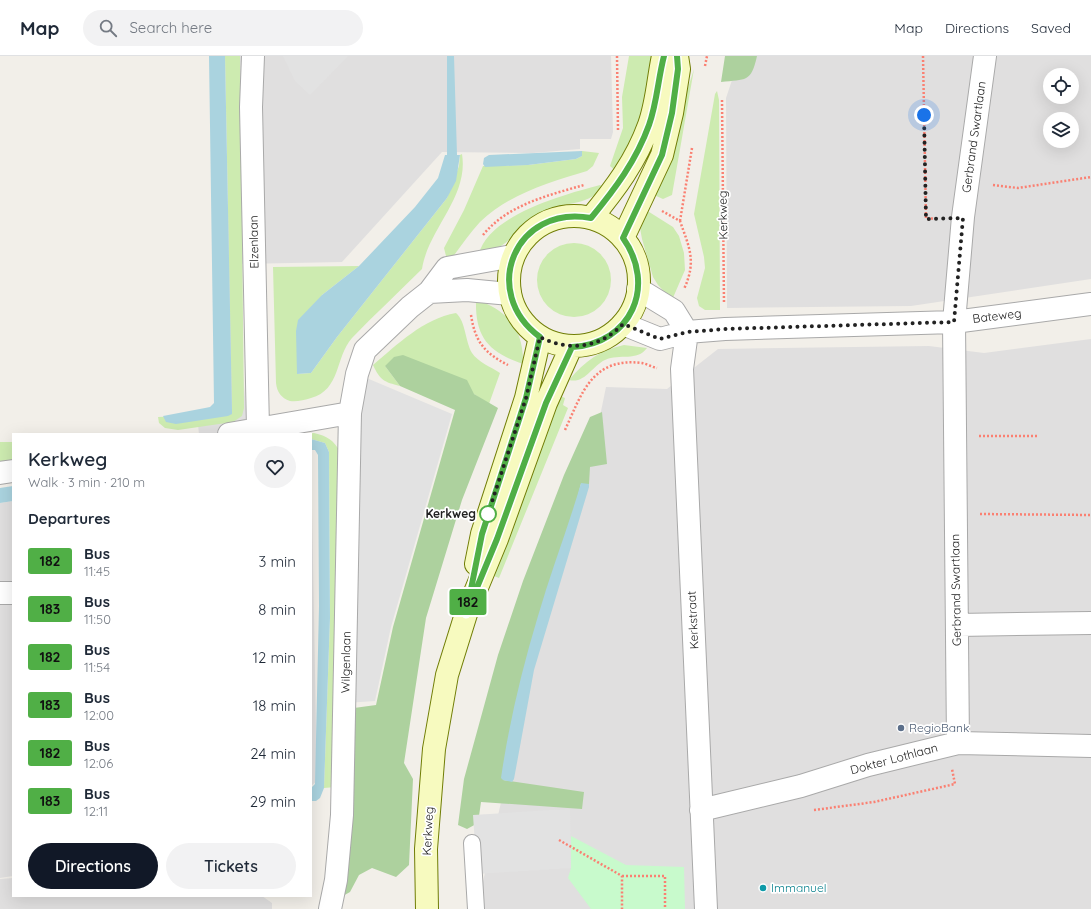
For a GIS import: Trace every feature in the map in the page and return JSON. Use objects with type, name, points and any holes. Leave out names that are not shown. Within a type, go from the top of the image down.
[{"type":"main road","points":[[591,218],[618,186],[635,159],[649,124],[664,56]]},
{"type":"main road","points":[[623,238],[662,155],[672,113],[678,69],[677,56]]},
{"type":"main road","points":[[563,217],[591,218],[608,226],[623,238],[636,262],[638,289],[632,311],[616,331],[600,341],[572,347],[555,344],[540,337],[528,328],[518,316],[510,294],[509,278],[513,256],[523,240],[546,222],[563,217]]},
{"type":"main road","name":"Kerkweg","points":[[466,614],[482,534],[526,398],[540,337]]},
{"type":"main road","name":"Kerkweg","points":[[427,909],[426,849],[434,749],[447,675],[466,614],[497,539],[546,403],[572,347]]},
{"type":"street","name":"Elzenlaan","points":[[253,56],[251,115],[258,428]]},
{"type":"street","name":"Gerbrand Swartlaan","points":[[952,744],[957,625],[954,322],[963,218],[985,56]]},
{"type":"street","name":"Wilgenlaan","points":[[330,909],[336,880],[342,815],[350,414],[357,374],[366,350],[410,307],[429,292],[447,268],[513,256]]},
{"type":"street","points":[[638,289],[674,311],[688,332]]},
{"type":"street","points":[[429,292],[467,290],[510,294]]},
{"type":"street","name":"Bateweg","points":[[623,324],[660,339],[688,332],[725,329],[954,322],[1091,304]]},
{"type":"street","name":"Kerkstraat","points":[[688,332],[682,369],[706,909]]},
{"type":"street","points":[[234,433],[350,414]]},
{"type":"street","points":[[0,473],[12,470]]},
{"type":"street","points":[[0,593],[12,593]]},
{"type":"street","points":[[957,625],[1091,623]]},
{"type":"street","name":"Dokter Lothlaan","points":[[701,810],[801,786],[868,765],[952,744],[1091,746]]},
{"type":"lane","points":[[472,843],[476,909]]},
{"type":"path","points":[[616,137],[618,130],[617,56]]},
{"type":"path","points":[[923,56],[926,219],[963,218]]},
{"type":"path","name":"Kerkweg","points":[[722,100],[725,329]]},
{"type":"path","points":[[968,182],[1018,188],[1091,177]]},
{"type":"path","points":[[680,221],[688,243],[692,263]]},
{"type":"path","points":[[584,390],[598,372],[608,366],[643,363]]},
{"type":"path","points":[[955,436],[1039,436]]},
{"type":"path","points":[[956,514],[1091,514]]},
{"type":"path","points":[[801,786],[808,811],[874,802],[955,784],[952,744]]},
{"type":"path","points":[[558,840],[622,876],[665,876],[666,909]]},
{"type":"path","points":[[622,876],[622,909]]},
{"type":"shaded area","points":[[235,56],[611,56],[613,132],[611,139],[580,139],[580,149],[533,153],[442,152],[342,262],[234,264],[248,433],[199,433],[197,416],[219,410]]},
{"type":"shaded area","points":[[283,56],[348,56],[310,95],[295,81]]},
{"type":"shaded area","points":[[740,56],[1091,56],[1091,279],[911,306],[727,308],[726,98]]},
{"type":"shaded area","points":[[1091,339],[1091,909],[480,909],[479,899],[527,688],[599,421],[606,387],[667,389],[718,349],[929,346],[984,353]]},
{"type":"shaded area","points":[[357,374],[452,414],[391,627],[375,701],[345,703]]},
{"type":"shaded area","points":[[12,501],[12,876],[0,878],[0,503]]},
{"type":"shaded area","points":[[312,508],[317,781],[312,785]]},
{"type":"shaded area","points":[[570,809],[571,868],[477,874],[473,815]]},
{"type":"shaded area","points":[[12,878],[12,897],[263,897],[272,903],[272,909],[0,909],[0,879]]},
{"type":"green space","points":[[225,56],[240,56],[244,408],[242,416],[233,422],[178,430],[165,428],[159,423],[158,417],[232,414]]},
{"type":"green space","points":[[629,56],[654,56],[644,115],[618,173],[610,166],[623,128],[622,97]]},
{"type":"green space","points":[[725,56],[757,56],[755,65],[750,75],[746,78],[742,80],[721,82]]},
{"type":"green space","points":[[694,69],[672,195],[663,199],[654,195]]},
{"type":"green space","points":[[717,91],[719,100],[720,310],[705,310],[699,306],[697,298],[705,268],[704,257],[694,214],[715,94]]},
{"type":"green space","points":[[582,151],[599,153],[593,166],[587,171],[530,190],[517,196],[491,212],[480,222],[452,258],[446,256],[444,248],[464,210],[483,166],[528,165],[576,159],[582,156]]},
{"type":"green space","points":[[462,154],[463,170],[460,184],[454,199],[432,240],[422,269],[352,338],[343,354],[333,381],[328,388],[321,394],[298,401],[290,401],[284,398],[278,392],[276,383],[273,267],[359,266],[322,295],[297,374],[311,373],[337,337],[447,198],[459,166],[460,155]]},
{"type":"green space","points":[[600,185],[605,188],[589,198],[552,208],[543,212],[530,220],[501,246],[492,251],[479,254],[485,240],[497,228],[512,217],[530,208],[568,194]]},
{"type":"green space","points":[[646,210],[673,227],[679,236],[684,253],[685,270],[672,300],[658,285],[653,277],[642,239],[640,228]]},
{"type":"green space","points":[[567,243],[581,243],[595,249],[605,259],[611,273],[609,294],[605,301],[595,311],[581,317],[567,317],[553,311],[543,301],[537,287],[537,273],[543,259],[553,249]]},
{"type":"green space","points":[[476,300],[497,309],[512,323],[521,341],[523,364],[501,354],[492,348],[486,341],[478,324]]},
{"type":"green space","points":[[456,313],[464,326],[472,353],[481,362],[500,373],[489,404],[474,394],[385,366],[400,386],[386,382],[380,377],[373,365],[392,349],[422,327],[444,316]]},
{"type":"green space","points":[[624,345],[647,348],[638,355],[616,357],[605,360],[584,377],[575,381],[569,380],[581,367],[600,353]]},
{"type":"green space","points":[[403,355],[467,380],[474,394],[498,408],[462,500],[426,618],[404,763],[413,779],[409,865],[396,877],[372,868],[359,875],[350,892],[341,897],[354,708],[376,705],[393,627],[455,410],[400,386],[385,366],[394,357]]},
{"type":"green space","points":[[560,396],[565,398],[563,405],[568,408],[499,578],[494,576],[530,465]]},
{"type":"green space","points":[[602,412],[607,464],[590,467],[589,484],[581,484],[503,780],[584,792],[582,809],[481,802],[478,823],[467,829],[458,825],[464,779],[498,655],[523,581],[564,475],[590,417]]},
{"type":"green space","points":[[312,433],[330,439],[340,452],[336,787],[324,788],[330,618],[329,452],[325,443],[312,439]]},
{"type":"green space","points":[[0,442],[12,442],[12,462],[0,466]]},
{"type":"green space","points":[[571,836],[626,865],[684,867],[685,909],[591,909],[568,878],[571,868]]},
{"type":"water","points":[[209,56],[225,56],[232,414],[228,416],[176,424],[166,422],[163,416],[210,407],[214,403]]},
{"type":"water","points":[[447,56],[454,56],[457,155],[460,155],[456,181],[447,198],[337,337],[311,373],[297,374],[296,331],[298,320],[322,295],[359,266],[415,207],[438,178],[445,155],[447,155]]},
{"type":"water","points":[[582,151],[582,156],[576,159],[528,165],[485,167],[483,164],[484,158],[489,155]]},
{"type":"water","points":[[312,439],[325,443],[329,452],[330,618],[324,788],[320,798],[316,801],[312,801],[312,787],[315,784],[319,606],[318,455],[315,450],[312,450]]},
{"type":"water","points":[[581,483],[589,484],[589,487],[534,670],[514,779],[512,782],[503,780],[501,778],[516,696],[543,599]]},
{"type":"water","points":[[12,486],[12,501],[0,503],[0,488]]},
{"type":"bus line","name":"182","points":[[664,56],[649,124],[635,159],[618,186],[591,218],[572,216],[546,222],[537,227],[523,240],[513,256],[509,286],[514,308],[522,322],[540,337],[526,398],[482,534],[466,614],[497,539],[546,403],[572,347],[600,341],[616,331],[628,317],[635,304],[639,280],[638,271],[633,254],[623,238],[662,155],[672,113],[678,69],[677,56]]},
{"type":"place","name":"Kerkweg","points":[[488,514]]},
{"type":"place","name":"RegioBank","points":[[901,728]]},
{"type":"place","name":"Immanuel","points":[[763,888]]},
{"type":"route","points":[[488,514],[526,398],[540,337],[555,344],[572,347],[600,341],[616,331],[623,324],[660,339],[688,332],[725,329],[954,322],[963,218],[926,219],[924,115]]}]
